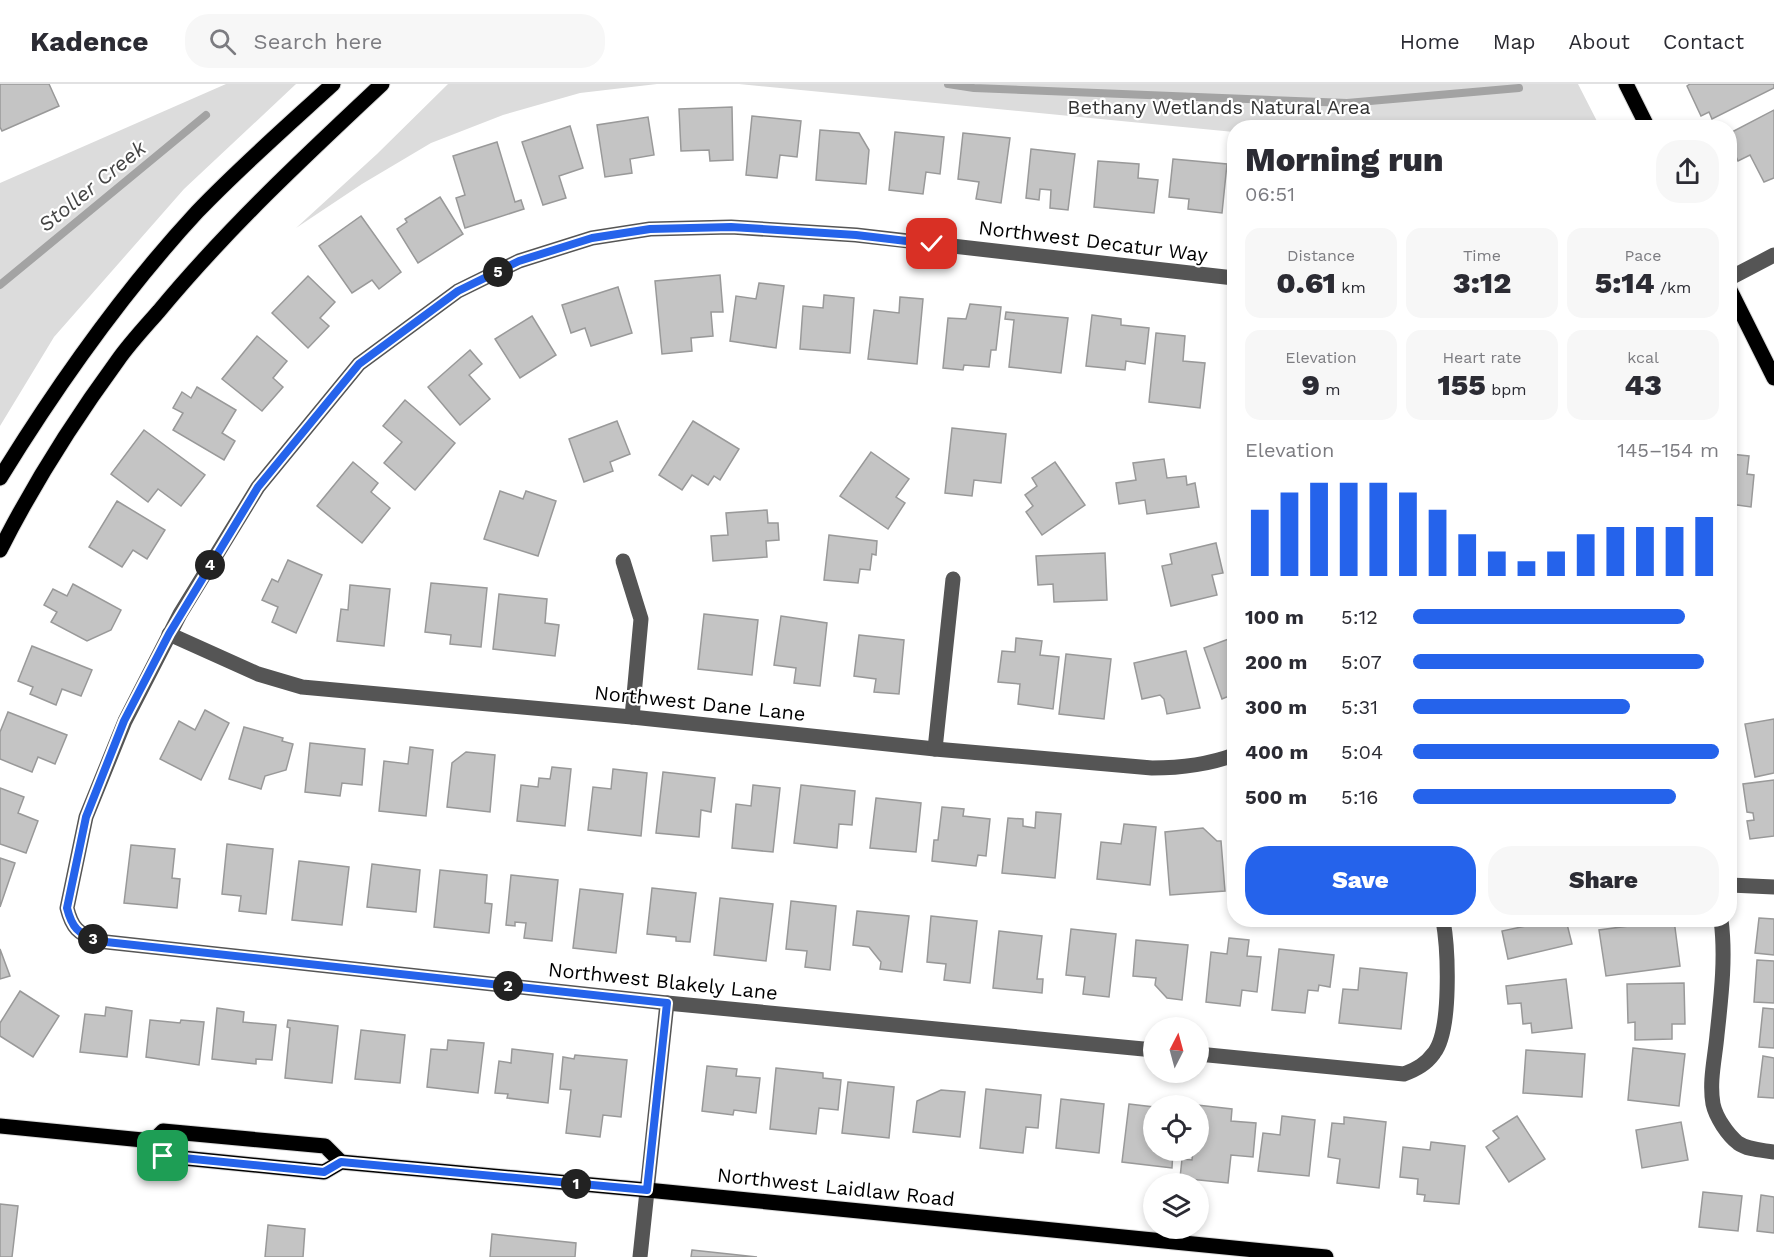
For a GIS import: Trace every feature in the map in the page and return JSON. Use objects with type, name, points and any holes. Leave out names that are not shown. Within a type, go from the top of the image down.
[{"type":"main road","points":[[0,478],[83,352],[145,273],[198,212],[333,84]]},
{"type":"main road","points":[[0,549],[60,444],[119,359],[184,280],[239,220],[295,164],[382,84]]},
{"type":"main road","points":[[1626,84],[1644,120]]},
{"type":"main road","points":[[1737,304],[1774,378]]},
{"type":"main road","points":[[0,1126],[153,1141],[163,1131],[325,1146],[341,1162]]},
{"type":"main road","name":"Northwest Laidlaw Road","points":[[153,1141],[163,1156],[324,1172],[341,1162],[1326,1257]]},
{"type":"street","name":"Northwest Decatur Way","points":[[70,919],[67,908],[86,817],[124,721],[169,634],[258,487],[359,364],[458,291],[519,261],[592,238],[650,229],[731,227],[856,235],[1227,277]]},
{"type":"street","points":[[1737,274],[1774,255]]},
{"type":"street","points":[[623,561],[641,619],[632,717]]},
{"type":"street","points":[[935,749],[953,579]]},
{"type":"street","name":"Northwest Dane Lane","points":[[169,634],[258,674],[302,687],[1152,768],[1184,768],[1227,758]]},
{"type":"street","points":[[1737,885],[1774,887]]},
{"type":"street","name":"Northwest Blakely Lane","points":[[70,919],[79,934],[97,941],[667,1003],[1143,1049]]},
{"type":"street","points":[[1209,1055],[1404,1074],[1422,1066],[1436,1052],[1443,1034],[1447,973],[1444,927]]},
{"type":"street","points":[[1722,927],[1721,982],[1711,1088],[1714,1107],[1724,1126],[1739,1143],[1751,1149],[1774,1152]]},
{"type":"street","points":[[640,1257],[667,1003]]},
{"type":"green space","points":[[226,84],[296,84],[184,189],[54,337],[0,426],[0,183]]},
{"type":"green space","points":[[448,84],[657,84],[580,93],[503,115],[431,143],[362,184],[296,228],[377,154]]},
{"type":"green space","name":"Bethany Wetlands Natural Area","points":[[739,84],[1578,84],[1596,120],[1227,120],[1227,131]]},
{"type":"building","points":[[0,84],[49,84],[59,106],[2,131],[0,127]]},
{"type":"building","points":[[1690,84],[1774,84],[1774,88],[1712,119],[1709,112],[1701,116],[1687,86]]},
{"type":"building","points":[[732,107],[733,160],[710,161],[709,150],[681,151],[679,109]]},
{"type":"building","points":[[1774,110],[1774,178],[1764,182],[1750,155],[1738,161],[1737,129]]},
{"type":"building","points":[[752,116],[801,121],[797,157],[780,155],[777,178],[746,175]]},
{"type":"building","points":[[648,117],[654,155],[630,159],[632,173],[605,177],[597,125]]},
{"type":"building","points":[[570,126],[583,168],[559,176],[566,198],[543,205],[522,142]]},
{"type":"building","points":[[820,130],[859,133],[869,150],[866,184],[816,180]]},
{"type":"building","points":[[895,132],[944,137],[940,174],[926,172],[923,194],[889,190]]},
{"type":"building","points":[[963,133],[1010,138],[1001,203],[976,199],[979,182],[958,179]]},
{"type":"building","points":[[497,142],[515,202],[521,200],[524,209],[465,228],[456,198],[465,195],[453,156]]},
{"type":"building","points":[[1031,149],[1075,154],[1068,210],[1050,208],[1051,190],[1040,189],[1039,200],[1026,198]]},
{"type":"building","points":[[1173,159],[1227,164],[1222,213],[1188,209],[1189,199],[1169,197]]},
{"type":"building","points":[[1098,161],[1139,164],[1138,178],[1158,180],[1154,213],[1094,207]]},
{"type":"building","points":[[440,197],[463,234],[418,263],[397,229],[407,222],[405,219]]},
{"type":"building","points":[[361,216],[401,272],[379,289],[372,280],[352,293],[319,246]]},
{"type":"building","points":[[720,275],[723,312],[711,312],[713,336],[691,338],[692,351],[662,354],[655,281]]},
{"type":"building","points":[[308,276],[335,302],[320,318],[329,326],[308,348],[272,313]]},
{"type":"building","points":[[759,283],[784,286],[776,348],[730,341],[736,296],[756,299]]},
{"type":"building","points":[[618,287],[632,333],[591,346],[585,328],[571,333],[562,305]]},
{"type":"building","points":[[824,295],[854,298],[850,353],[800,349],[803,306],[823,308]]},
{"type":"building","points":[[900,297],[923,299],[917,364],[868,359],[874,310],[899,313]]},
{"type":"building","points":[[970,304],[1001,307],[996,350],[991,350],[989,367],[964,365],[963,370],[943,368],[948,318],[966,319]]},
{"type":"building","points":[[1006,312],[1068,318],[1061,373],[1009,367],[1014,320],[1005,319]]},
{"type":"building","points":[[1092,315],[1121,319],[1121,325],[1149,328],[1145,364],[1126,361],[1125,370],[1086,366]]},
{"type":"building","points":[[532,316],[556,355],[520,378],[495,339]]},
{"type":"building","points":[[1156,333],[1185,336],[1183,361],[1205,363],[1200,408],[1149,402]]},
{"type":"building","points":[[257,336],[287,361],[273,378],[283,387],[262,411],[222,379]]},
{"type":"building","points":[[470,350],[482,364],[469,375],[490,399],[460,425],[428,387]]},
{"type":"building","points":[[197,387],[236,410],[222,433],[235,441],[224,460],[173,430],[183,413],[173,408],[182,392],[191,398]]},
{"type":"building","points":[[405,400],[455,443],[415,490],[384,463],[402,442],[383,426]]},
{"type":"building","points":[[617,421],[630,454],[610,462],[613,471],[584,482],[569,439]]},
{"type":"building","points":[[693,421],[739,449],[720,480],[714,476],[708,485],[692,475],[682,490],[659,475]]},
{"type":"building","points":[[952,428],[1006,434],[1001,483],[974,480],[972,496],[945,493]]},
{"type":"building","points":[[144,430],[205,475],[181,506],[158,489],[148,502],[111,474]]},
{"type":"building","points":[[871,452],[909,479],[896,497],[905,503],[888,529],[840,496]]},
{"type":"building","points":[[1737,455],[1749,456],[1747,474],[1754,475],[1751,507],[1737,505]]},
{"type":"building","points":[[1164,459],[1167,478],[1186,476],[1187,485],[1195,483],[1199,507],[1147,514],[1145,500],[1119,504],[1116,483],[1136,480],[1133,463]]},
{"type":"building","points":[[353,462],[378,483],[371,492],[390,508],[362,543],[317,506]]},
{"type":"building","points":[[1055,462],[1085,505],[1042,535],[1026,512],[1033,506],[1025,495],[1037,486],[1032,478]]},
{"type":"building","points":[[500,491],[523,499],[526,491],[556,501],[538,556],[484,539]]},
{"type":"building","points":[[117,501],[165,530],[147,559],[133,550],[122,567],[89,547]]},
{"type":"building","points":[[767,510],[768,523],[778,523],[779,540],[766,541],[767,557],[713,561],[711,536],[728,535],[726,513]]},
{"type":"building","points":[[829,535],[877,541],[876,555],[872,554],[870,570],[860,569],[858,583],[824,580]]},
{"type":"building","points":[[1216,543],[1223,573],[1212,575],[1217,595],[1171,606],[1162,566],[1172,564],[1170,554]]},
{"type":"building","points":[[1105,553],[1107,600],[1054,602],[1053,584],[1038,585],[1036,556]]},
{"type":"building","points":[[288,560],[322,575],[296,633],[272,622],[278,607],[262,600],[272,579],[278,582]]},
{"type":"building","points":[[431,583],[487,588],[481,647],[450,644],[451,635],[425,632]]},
{"type":"building","points":[[73,584],[121,610],[111,630],[87,641],[51,622],[57,612],[44,605],[53,589],[67,596]]},
{"type":"building","points":[[350,585],[390,589],[384,646],[337,641],[341,609],[348,610]]},
{"type":"building","points":[[499,594],[547,599],[545,623],[559,625],[555,656],[493,649]]},
{"type":"building","points":[[704,614],[758,620],[752,675],[698,669]]},
{"type":"building","points":[[781,616],[827,623],[820,686],[794,683],[796,668],[774,665]]},
{"type":"building","points":[[859,635],[904,640],[899,694],[874,692],[876,679],[854,676]]},
{"type":"building","points":[[1016,638],[1042,641],[1040,655],[1059,657],[1053,709],[1018,704],[1020,684],[998,682],[1002,651],[1015,652]]},
{"type":"building","points":[[1227,640],[1227,697],[1222,699],[1204,648]]},
{"type":"building","points":[[32,646],[92,670],[81,696],[62,689],[56,705],[30,694],[33,687],[18,681]]},
{"type":"building","points":[[1186,651],[1200,708],[1167,714],[1164,699],[1160,695],[1142,699],[1134,663]]},
{"type":"building","points":[[1066,654],[1111,659],[1104,719],[1059,714]]},
{"type":"building","points":[[205,710],[229,723],[201,780],[160,759],[179,721],[195,730]]},
{"type":"building","points":[[8,712],[67,735],[55,764],[38,757],[32,772],[0,759],[0,732]]},
{"type":"building","points":[[1774,719],[1774,773],[1755,777],[1745,724]]},
{"type":"building","points":[[244,727],[283,738],[282,741],[293,744],[286,770],[265,776],[261,789],[229,779]]},
{"type":"building","points":[[310,743],[365,749],[362,785],[342,783],[340,796],[305,792]]},
{"type":"building","points":[[410,747],[433,750],[426,816],[379,811],[384,761],[408,764]]},
{"type":"building","points":[[466,752],[495,755],[490,812],[447,807],[452,763]]},
{"type":"building","points":[[552,767],[571,769],[565,826],[517,821],[521,785],[538,787],[539,778],[550,779]]},
{"type":"building","points":[[613,769],[647,773],[641,836],[588,830],[593,787],[611,789]]},
{"type":"building","points":[[663,772],[715,778],[711,812],[701,810],[699,837],[656,833]]},
{"type":"building","points":[[1774,780],[1774,836],[1750,839],[1747,821],[1754,820],[1753,813],[1747,812],[1743,784]]},
{"type":"building","points":[[753,785],[780,788],[773,852],[732,848],[736,804],[751,806]]},
{"type":"building","points":[[801,785],[855,791],[852,825],[839,824],[837,848],[794,843]]},
{"type":"building","points":[[0,788],[24,797],[18,813],[38,821],[26,853],[0,844]]},
{"type":"building","points":[[876,798],[921,803],[916,852],[870,848]]},
{"type":"building","points":[[942,807],[964,809],[963,816],[990,819],[986,856],[978,855],[976,866],[932,861],[934,840],[938,840]]},
{"type":"building","points":[[1036,812],[1061,814],[1055,878],[1002,873],[1008,818],[1023,819],[1023,826],[1035,828]]},
{"type":"building","points":[[1124,824],[1156,827],[1150,885],[1097,879],[1101,842],[1121,844]]},
{"type":"building","points":[[1203,828],[1217,841],[1221,841],[1225,891],[1170,895],[1165,832]]},
{"type":"building","points":[[227,844],[273,849],[266,914],[239,911],[241,896],[222,894]]},
{"type":"building","points":[[131,845],[175,849],[172,878],[180,879],[177,908],[124,903]]},
{"type":"building","points":[[0,858],[15,863],[0,907]]},
{"type":"building","points":[[299,861],[349,867],[342,925],[292,920]]},
{"type":"building","points":[[372,864],[420,870],[416,912],[367,907]]},
{"type":"building","points":[[440,870],[487,875],[485,903],[492,904],[489,933],[434,927]]},
{"type":"building","points":[[511,875],[558,880],[552,941],[524,938],[526,923],[515,922],[515,926],[506,925]]},
{"type":"building","points":[[652,888],[696,893],[690,942],[676,941],[676,937],[647,934]]},
{"type":"building","points":[[580,889],[623,894],[616,953],[573,948]]},
{"type":"building","points":[[720,898],[773,904],[766,961],[714,955]]},
{"type":"building","points":[[791,901],[836,906],[830,970],[805,967],[807,951],[786,949]]},
{"type":"building","points":[[857,911],[909,916],[902,972],[880,969],[881,962],[869,947],[853,945]]},
{"type":"building","points":[[931,916],[977,921],[970,983],[944,980],[946,964],[927,962]]},
{"type":"building","points":[[1759,918],[1774,919],[1774,955],[1755,953]]},
{"type":"building","points":[[1521,927],[1568,927],[1572,944],[1508,959],[1502,931]]},
{"type":"building","points":[[1622,927],[1675,927],[1680,966],[1606,976],[1599,930]]},
{"type":"building","points":[[1071,929],[1116,934],[1109,997],[1083,994],[1085,977],[1066,975]]},
{"type":"building","points":[[999,931],[1042,936],[1037,979],[1043,979],[1042,993],[993,988]]},
{"type":"building","points":[[1229,938],[1249,940],[1247,956],[1261,957],[1257,992],[1242,990],[1240,1006],[1206,1002],[1211,952],[1227,954]]},
{"type":"building","points":[[1136,940],[1188,945],[1182,1000],[1167,998],[1155,985],[1156,978],[1133,976]]},
{"type":"building","points":[[0,949],[10,976],[0,979]]},
{"type":"building","points":[[1279,949],[1334,955],[1330,987],[1319,985],[1318,991],[1308,990],[1305,1013],[1272,1010]]},
{"type":"building","points":[[1757,960],[1774,961],[1774,1003],[1754,1002]]},
{"type":"building","points":[[1360,968],[1407,973],[1401,1029],[1339,1023],[1343,989],[1358,990]]},
{"type":"building","points":[[1566,979],[1572,1028],[1532,1033],[1531,1023],[1523,1024],[1521,1003],[1508,1004],[1506,986]]},
{"type":"building","points":[[1684,983],[1685,1024],[1672,1024],[1672,1039],[1635,1040],[1635,1022],[1628,1023],[1627,984]]},
{"type":"building","points":[[20,991],[59,1016],[33,1057],[0,1036],[0,1023]]},
{"type":"building","points":[[106,1007],[132,1011],[127,1057],[80,1052],[85,1014],[105,1016]]},
{"type":"building","points":[[217,1008],[244,1012],[243,1022],[276,1025],[272,1060],[256,1059],[256,1064],[212,1059]]},
{"type":"building","points":[[1763,1008],[1774,1009],[1774,1048],[1759,1047]]},
{"type":"building","points":[[150,1020],[180,1023],[181,1020],[204,1022],[199,1065],[146,1057]]},
{"type":"building","points":[[288,1020],[338,1026],[332,1083],[285,1078],[290,1028],[287,1027]]},
{"type":"building","points":[[361,1030],[405,1035],[400,1083],[355,1079]]},
{"type":"building","points":[[448,1040],[484,1043],[478,1093],[427,1087],[431,1049],[447,1050]]},
{"type":"building","points":[[1633,1048],[1685,1054],[1679,1106],[1628,1100]]},
{"type":"building","points":[[512,1049],[553,1054],[548,1103],[507,1098],[508,1094],[495,1093],[499,1061],[511,1063]]},
{"type":"building","points":[[1526,1050],[1585,1054],[1582,1097],[1523,1093]]},
{"type":"building","points":[[575,1055],[627,1060],[621,1117],[603,1115],[600,1137],[566,1133],[571,1090],[560,1089],[563,1057],[574,1059]]},
{"type":"building","points":[[1763,1056],[1774,1058],[1774,1098],[1758,1097]]},
{"type":"building","points":[[707,1066],[737,1069],[736,1076],[760,1078],[756,1113],[734,1110],[733,1115],[702,1111]]},
{"type":"building","points":[[776,1068],[823,1073],[823,1078],[841,1080],[838,1110],[819,1108],[816,1134],[770,1129]]},
{"type":"building","points":[[848,1082],[894,1087],[889,1138],[842,1133]]},
{"type":"building","points":[[986,1089],[1041,1095],[1038,1128],[1026,1127],[1023,1153],[980,1148]]},
{"type":"building","points":[[941,1090],[965,1092],[960,1137],[913,1132],[917,1101]]},
{"type":"building","points":[[1061,1099],[1104,1104],[1099,1153],[1056,1148]]},
{"type":"building","points":[[1129,1104],[1143,1106],[1143,1161],[1172,1161],[1172,1168],[1122,1162]]},
{"type":"building","points":[[1209,1106],[1232,1109],[1231,1121],[1256,1123],[1253,1157],[1231,1155],[1228,1183],[1209,1181],[1209,1173],[1181,1173],[1182,1161],[1209,1161]]},
{"type":"building","points":[[1282,1116],[1315,1120],[1309,1176],[1258,1171],[1263,1133],[1280,1135]]},
{"type":"building","points":[[1517,1116],[1545,1159],[1509,1182],[1486,1147],[1499,1138],[1493,1131]]},
{"type":"building","points":[[1344,1117],[1386,1122],[1379,1188],[1337,1183],[1340,1159],[1328,1157],[1332,1123],[1344,1124]]},
{"type":"building","points":[[1681,1122],[1688,1160],[1642,1168],[1636,1130]]},
{"type":"building","points":[[1431,1142],[1465,1146],[1459,1204],[1424,1201],[1425,1195],[1417,1194],[1418,1179],[1400,1177],[1403,1147],[1430,1150]]},
{"type":"building","points":[[1703,1192],[1742,1196],[1738,1231],[1699,1227]]},
{"type":"building","points":[[1761,1195],[1774,1197],[1774,1233],[1757,1231]]},
{"type":"building","points":[[0,1204],[18,1206],[12,1257],[0,1257]]},
{"type":"building","points":[[268,1225],[305,1229],[303,1257],[265,1257]]},
{"type":"building","points":[[492,1234],[576,1243],[575,1257],[490,1257]]},
{"type":"building","points":[[692,1250],[757,1257],[691,1257]]},
{"type":"waterway","name":"Stoller Creek","points":[[948,84],[974,88],[1347,103],[1519,88]]},
{"type":"waterway","name":"Stoller Creek","points":[[0,285],[206,115]]},
{"type":"route","points":[[163,1156],[324,1172],[341,1162],[647,1190],[667,1003],[97,941],[79,934],[70,919],[67,908],[86,817],[124,721],[169,634],[258,487],[359,364],[458,291],[519,261],[592,238],[650,229],[731,227],[856,235],[932,244]]}]
